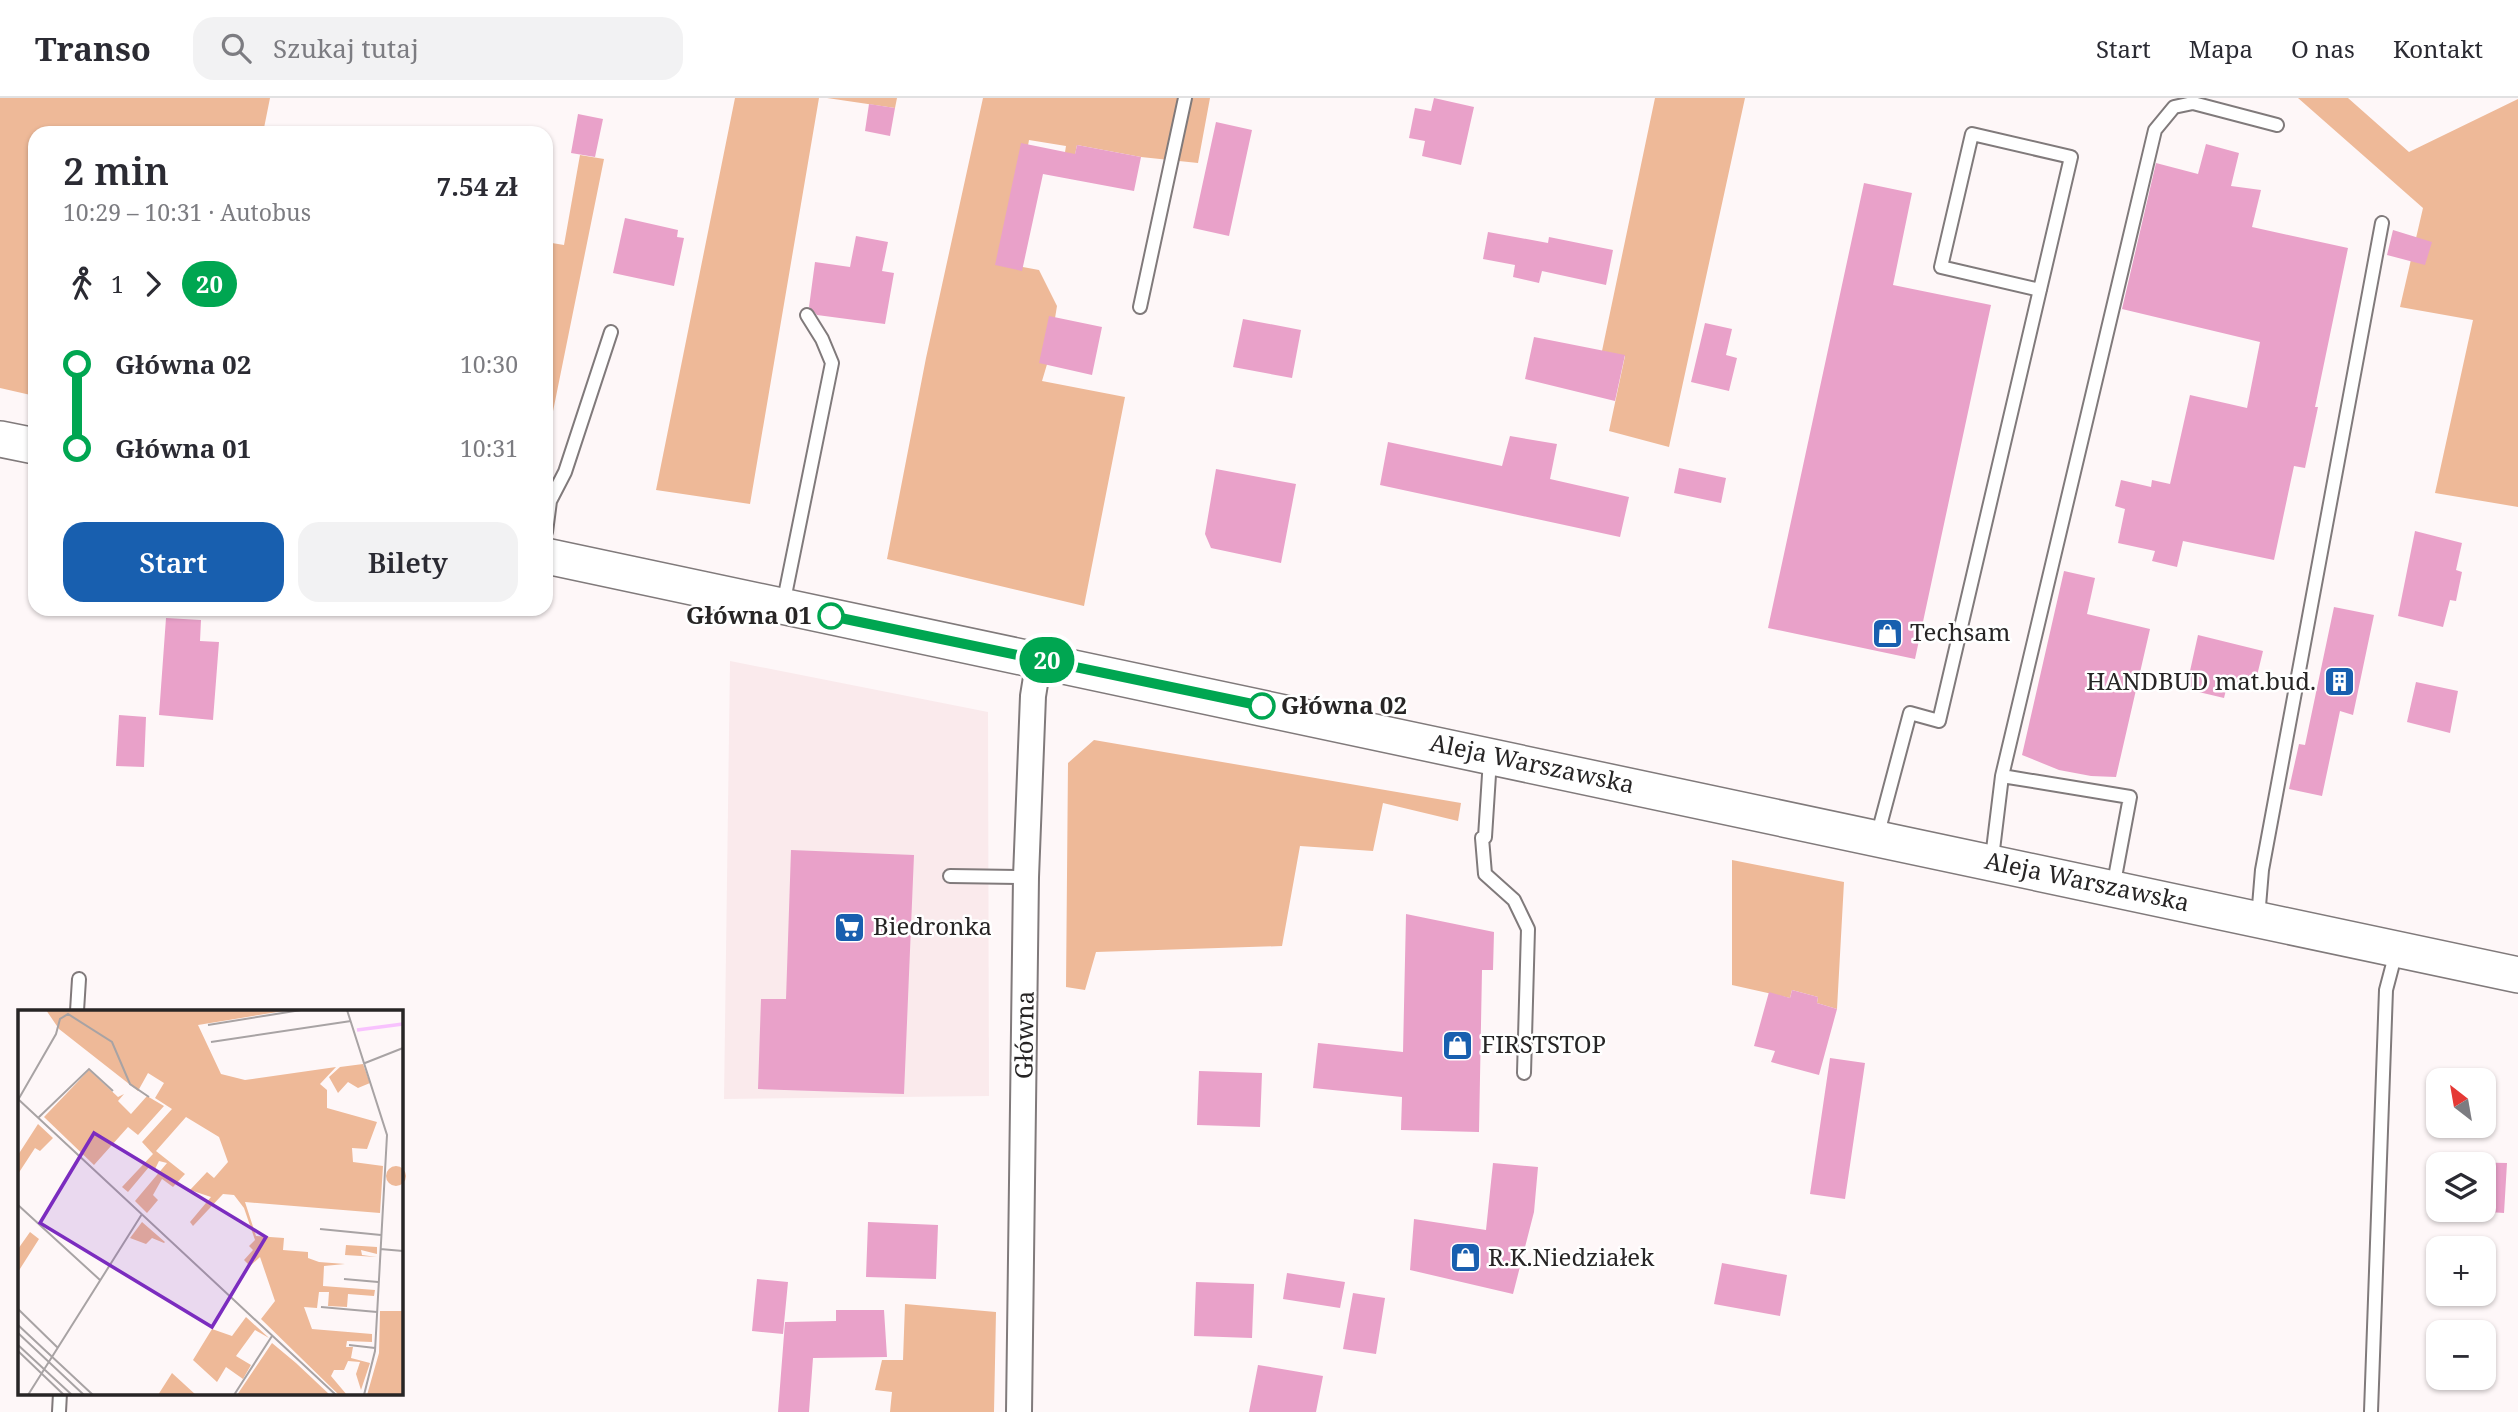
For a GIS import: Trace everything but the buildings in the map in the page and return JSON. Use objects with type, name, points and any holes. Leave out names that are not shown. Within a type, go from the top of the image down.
[{"type":"street","points":[[0,439],[28,445]]},
{"type":"street","name":"Aleja Warszawska","points":[[553,557],[2518,975]]},
{"type":"street","name":"Główna","points":[[1019,1412],[1026,877],[1033,696],[1040,659]]},
{"type":"lane","points":[[1140,307],[1185,98]]},
{"type":"lane","points":[[1992,862],[2002,776],[2155,130],[2174,107],[2193,103],[2277,125]]},
{"type":"lane","points":[[1877,837],[1910,713],[1938,721],[2040,290],[2071,156],[1972,134],[1941,267],[2040,290]]},
{"type":"lane","points":[[2258,919],[2262,870],[2382,223]]},
{"type":"lane","points":[[783,605],[832,363],[822,339],[807,315]]},
{"type":"lane","points":[[553,495],[565,472],[611,332]]},
{"type":"lane","points":[[1490,755],[1485,837],[1482,838],[1485,874],[1514,900],[1528,929],[1524,1073]]},
{"type":"lane","points":[[2002,776],[2130,797],[2113,888]]},
{"type":"lane","points":[[950,876],[1026,877]]},
{"type":"lane","points":[[2371,1412],[2386,990],[2397,949]]},
{"type":"lane","points":[[77,1010],[79,979]]},
{"type":"lane","points":[[59,1412],[60,1394]]},
{"type":"shaded area","points":[[0,98],[270,98],[264,126],[28,126],[28,394],[0,388]]},
{"type":"shaded area","points":[[735,98],[819,98],[750,504],[656,490]]},
{"type":"shaded area","points":[[827,98],[897,98],[895,108]]},
{"type":"shaded area","points":[[983,98],[1210,98],[1198,163],[1141,157],[1077,145],[1070,179],[1062,171],[1066,146],[1029,140],[1007,264],[1039,270],[1057,306],[1042,381],[1125,397],[1084,606],[887,559],[926,358]]},
{"type":"shaded area","points":[[1655,98],[1745,98],[1669,447],[1609,431],[1625,356],[1602,351]]},
{"type":"shaded area","points":[[2298,98],[2348,98],[2409,152],[2518,99],[2518,507],[2435,493],[2473,320],[2400,307],[2423,208]]},
{"type":"shaded area","points":[[580,155],[604,159],[553,411],[553,243],[564,245]]},
{"type":"shaded area","points":[[730,661],[988,712],[989,1096],[724,1099]]},
{"type":"shaded area","points":[[1094,740],[1461,803],[1458,821],[1383,803],[1373,851],[1300,846],[1282,946],[1096,952],[1085,990],[1066,987],[1068,763]]},
{"type":"shaded area","points":[[1732,860],[1844,882],[1837,1009],[1817,1003],[1818,997],[1792,990],[1790,998],[1732,985]]},
{"type":"shaded area","points":[[905,1304],[996,1312],[994,1412],[890,1412],[892,1392],[875,1390],[882,1360],[903,1360]]},
{"type":"bus line","name":"20","points":[[831,616],[1262,706]]},
{"type":"place","name":"Główna 01","points":[[831,616]]},
{"type":"place","name":"Techsam","points":[[1887,633]]},
{"type":"place","name":"HANDBUD mat.bud.","points":[[2339,682]]},
{"type":"place","name":"Główna 02","points":[[1262,706]]},
{"type":"place","name":"Biedronka","points":[[850,927]]},
{"type":"place","name":"FIRSTSTOP","points":[[1458,1045]]},
{"type":"place","name":"R.K.Niedziałek","points":[[1465,1258]]}]
